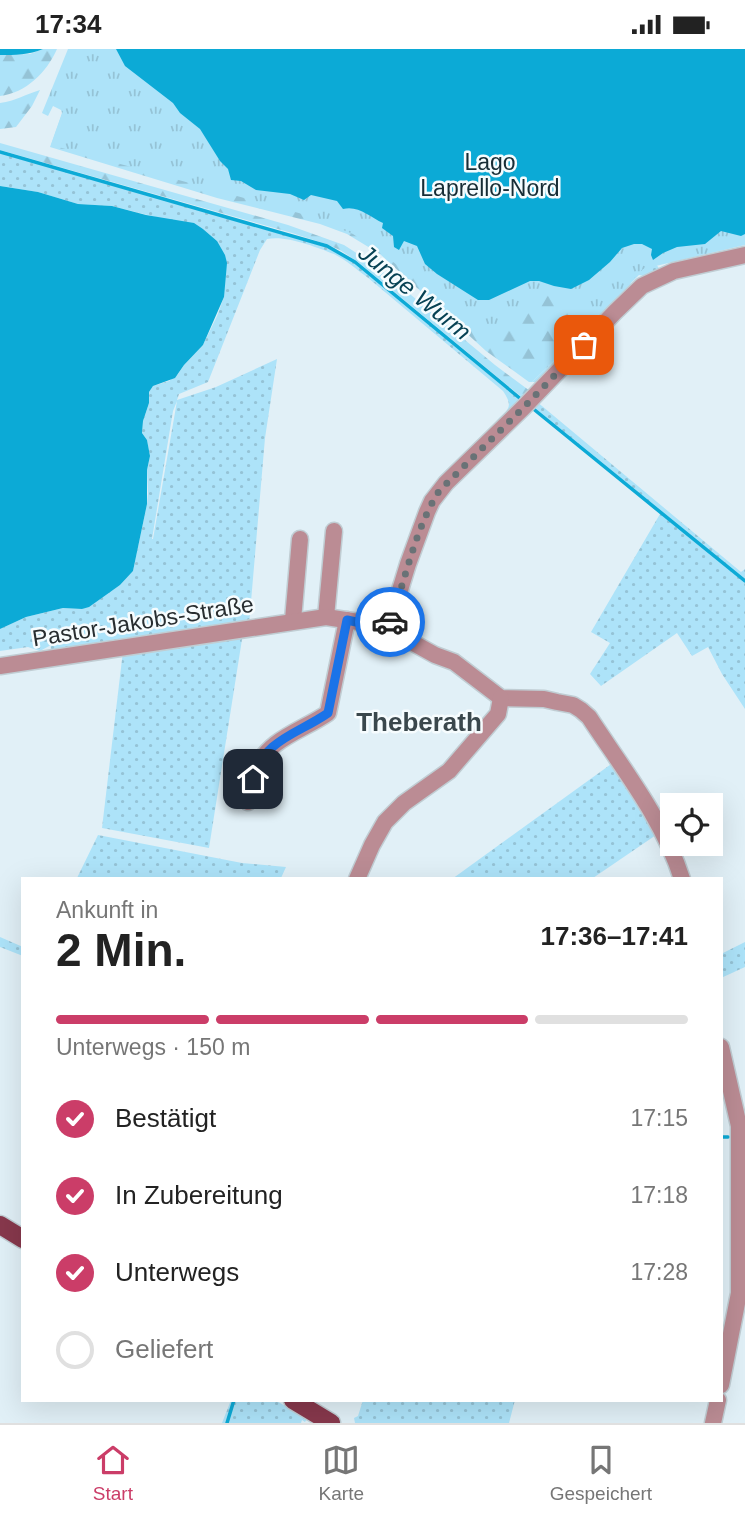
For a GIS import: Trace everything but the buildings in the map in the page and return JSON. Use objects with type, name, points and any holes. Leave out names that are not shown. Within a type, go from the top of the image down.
[{"type":"main road","points":[[0,1225],[21,1238]]},
{"type":"main road","points":[[296,1402],[331,1423]]},
{"type":"street","points":[[681,877],[675,857],[645,800],[589,717],[581,710],[573,705],[544,699],[502,698],[454,662],[435,655],[388,629],[408,564],[432,501],[446,483],[642,286],[674,271],[745,255]]},
{"type":"street","points":[[326,617],[334,531]]},
{"type":"street","points":[[293,621],[300,539]]},
{"type":"street","name":"Pastor-Jakobs-Straße","points":[[0,666],[326,617],[388,629]]},
{"type":"street","points":[[248,802],[256,769],[264,755],[282,739],[328,713],[347,620]]},
{"type":"street","points":[[358,877],[385,822],[404,803],[449,771],[498,714],[502,698]]},
{"type":"street","points":[[723,1057],[739,1126],[739,1293],[723,1376]]},
{"type":"street","points":[[713,1423],[718,1402]]},
{"type":"green space","points":[[43,49],[57,49],[48,66],[27,86],[0,96],[0,55],[30,54]]},
{"type":"green space","name":"Lago Laprello-Nord","points":[[68,49],[745,49],[745,245],[643,269],[592,322],[542,288],[507,324],[496,328],[474,327],[403,269],[353,234],[306,215],[51,145],[63,111],[53,106],[48,116],[42,113]]},
{"type":"green space","points":[[40,90],[16,127],[0,129],[0,103]]},
{"type":"green space","points":[[74,100],[530,281],[598,311],[598,318],[529,382],[486,351],[380,254],[347,234],[50,147],[61,110]]},
{"type":"green space","points":[[0,143],[288,225],[344,245],[375,265],[530,391],[524,399],[340,250],[292,233],[0,150]]},
{"type":"green space","points":[[0,153],[326,247],[356,264],[522,402],[501,423],[494,424],[509,406],[503,391],[367,277],[327,251],[292,240],[267,239],[260,250],[208,382],[179,394],[177,400],[216,387],[277,359],[265,438],[249,625],[50,655],[51,645],[40,651],[28,647],[0,651],[0,629],[26,617],[63,608],[82,609],[120,585],[133,571],[148,493],[147,470],[150,456],[147,440],[142,433],[149,392],[153,386],[169,381],[178,374],[203,345],[224,297],[217,241],[203,229],[112,206],[78,204],[38,192],[0,186]],"holes":[[[177,401],[153,539],[173,411]]]},
{"type":"green space","points":[[653,260],[661,271],[648,277],[639,275],[627,292],[538,382],[532,382],[558,357],[613,292]]},
{"type":"green space","points":[[536,401],[741,572],[745,569],[745,709],[708,647],[692,656],[677,633],[601,686],[590,674],[610,643],[591,632],[660,514],[533,409]]},
{"type":"green space","points":[[243,633],[209,848],[102,828],[123,651]]},
{"type":"green space","points":[[614,762],[659,833],[594,877],[455,877]]},
{"type":"green space","points":[[98,835],[242,863],[286,867],[281,877],[77,877]]},
{"type":"green space","points":[[0,937],[21,946],[21,955],[0,947]]},
{"type":"green space","points":[[745,942],[745,967],[723,977],[723,953]]},
{"type":"green space","points":[[230,1402],[278,1402],[307,1419],[301,1423],[222,1423]]},
{"type":"green space","points":[[362,1402],[514,1402],[509,1423],[355,1423],[354,1418],[358,1416]]},
{"type":"water","points":[[0,49],[43,49],[27,54],[0,55]]},
{"type":"water","name":"Lago Laprello-Nord","points":[[116,49],[745,49],[745,234],[741,236],[721,231],[705,244],[677,247],[653,260],[652,249],[642,244],[634,244],[622,248],[589,280],[571,289],[530,281],[489,300],[478,300],[425,264],[417,246],[404,241],[399,250],[394,247],[393,236],[382,228],[383,223],[364,212],[343,209],[337,201],[311,195],[304,200],[290,194],[256,190],[241,181],[231,180],[228,169],[200,129],[180,113],[173,103],[125,66]]},
{"type":"water","points":[[0,186],[38,192],[78,204],[112,206],[194,223],[217,241],[227,263],[224,297],[203,345],[175,378],[153,386],[149,392],[142,433],[147,440],[150,456],[147,470],[147,504],[133,571],[120,585],[89,607],[63,608],[26,617],[0,629]]},
{"type":"waterway","name":"Junge Wurm","points":[[0,152],[327,246],[355,262],[522,400]]},
{"type":"waterway","name":"Junge Wurm","points":[[531,407],[745,581]]},
{"type":"waterway","points":[[723,1137],[728,1137]]},
{"type":"waterway","points":[[227,1423],[233,1402]]},
{"type":"way so far","points":[[390,622],[416,541],[432,501],[439,491],[584,345]]},
{"type":"district","name":"Theberath","points":[[419,722]]},
{"type":"route","points":[[253,779],[259,763],[272,747],[328,713],[347,620],[388,629],[390,622]]}]
